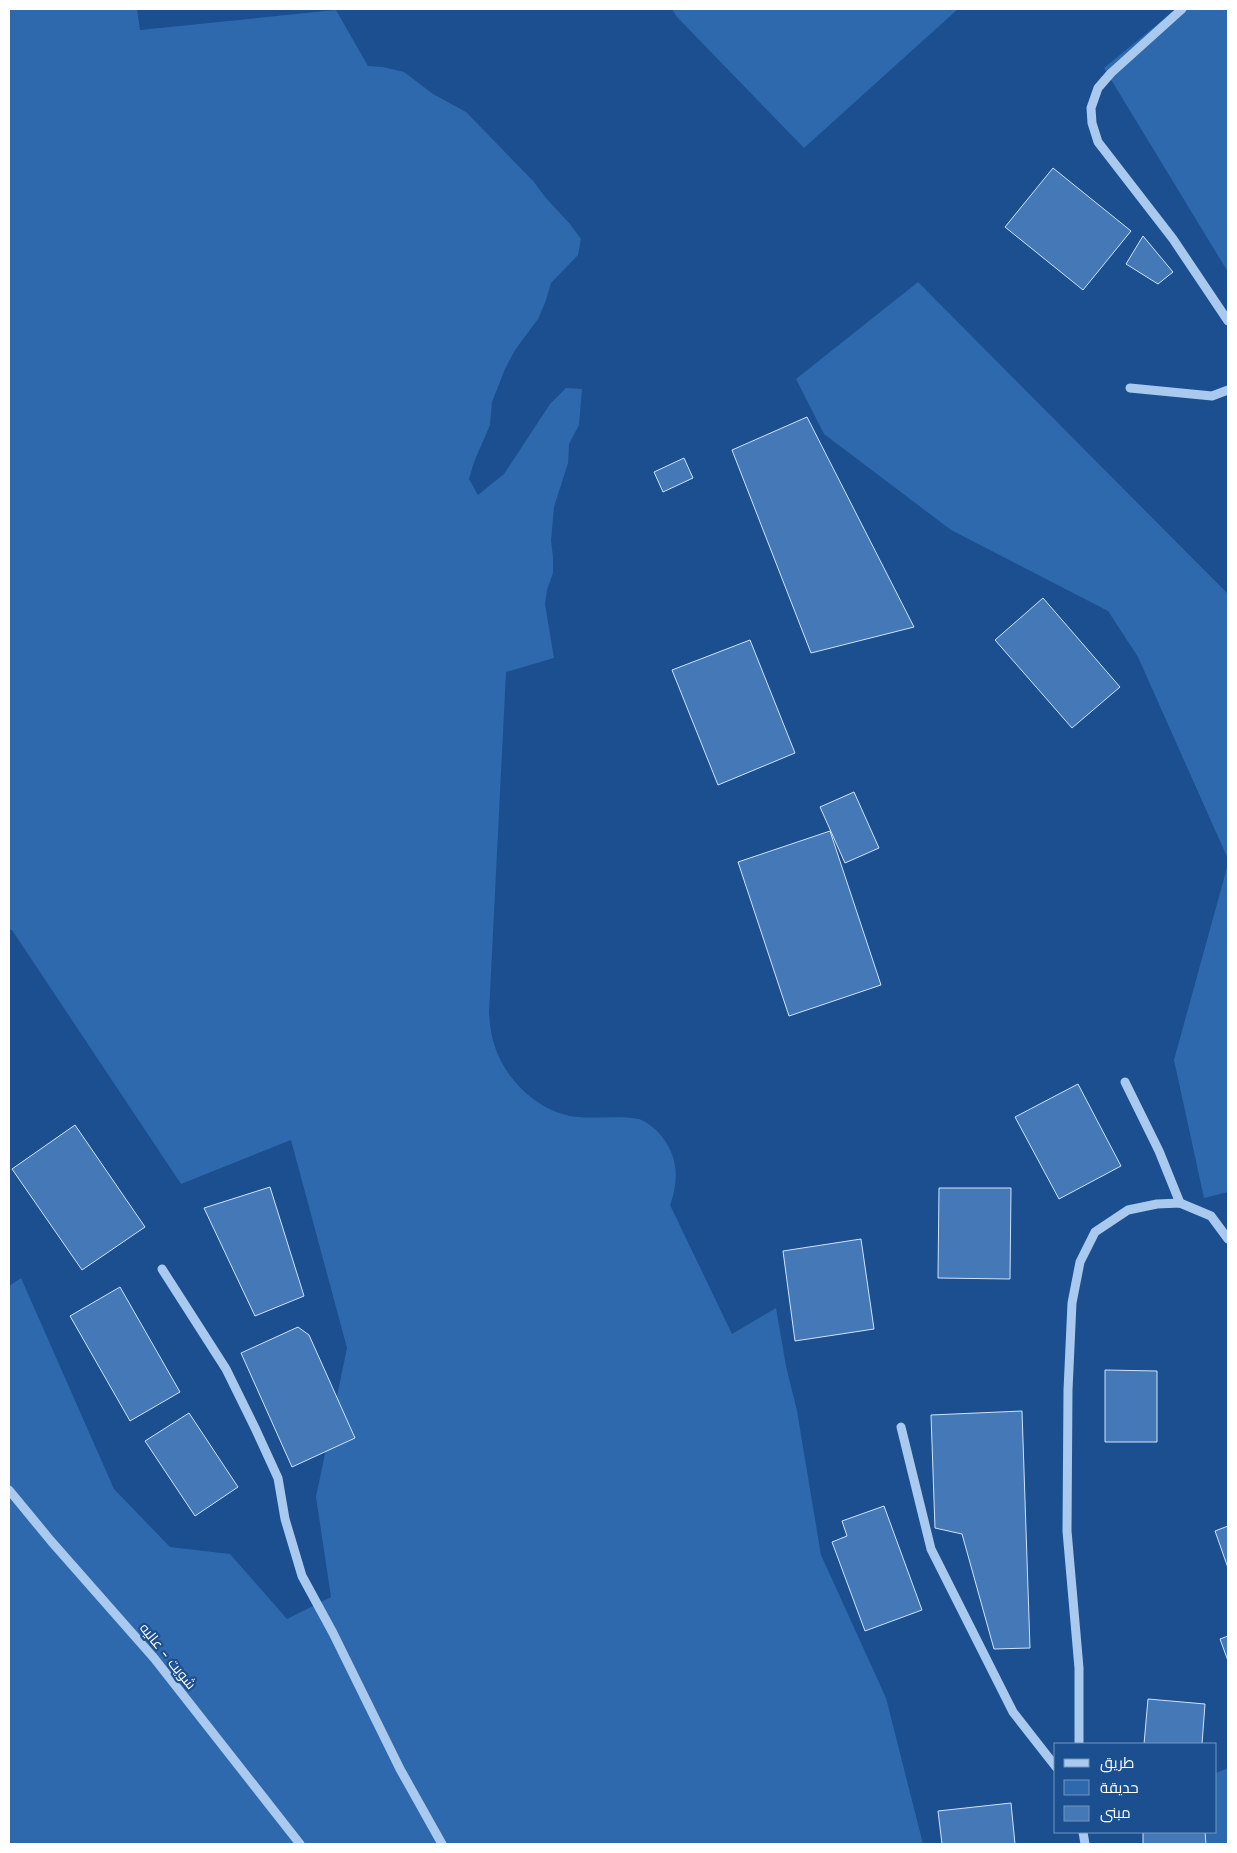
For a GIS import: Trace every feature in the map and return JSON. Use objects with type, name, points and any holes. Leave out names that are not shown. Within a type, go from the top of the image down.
[{"type":"street","points":[[1182,9],[1111,73],[1098,88],[1091,108],[1092,123],[1098,142],[1172,239],[1228,321]]},
{"type":"street","points":[[1130,388],[1212,396],[1228,390]]},
{"type":"street","points":[[1125,1082],[1159,1151],[1180,1202]]},
{"type":"street","points":[[1079,1743],[1079,1668],[1067,1531],[1068,1390],[1072,1303],[1080,1262],[1095,1232],[1128,1210],[1157,1204],[1180,1202],[1211,1216],[1228,1239]]},
{"type":"street","points":[[162,1269],[226,1370],[247,1413],[278,1478],[285,1519],[302,1576],[333,1633],[400,1769],[442,1844]]},
{"type":"street","points":[[901,1427],[931,1549],[1014,1712],[1054,1765]]},
{"type":"street","name":"شويت - عاليه","points":[[9,1490],[51,1541],[154,1658],[300,1844]]},
{"type":"green space","points":[[9,9],[137,9],[140,30],[336,10],[368,66],[404,72],[433,94],[466,112],[534,182],[581,239],[578,255],[551,283],[538,319],[515,350],[505,369],[492,402],[490,425],[474,462],[469,479],[478,495],[504,474],[550,404],[566,388],[582,389],[579,425],[569,444],[568,463],[554,507],[551,541],[553,573],[547,590],[545,604],[554,658],[506,672],[489,1013],[492,1035],[500,1060],[507,1072],[527,1094],[551,1110],[564,1115],[578,1117],[625,1117],[639,1119],[657,1131],[664,1139],[673,1157],[676,1176],[670,1205],[732,1334],[776,1308],[786,1366],[797,1411],[821,1555],[886,1698],[923,1844],[9,1844],[9,1286],[21,1278],[114,1489],[170,1547],[230,1554],[287,1619],[331,1597],[316,1497],[347,1348],[291,1140],[181,1184],[12,930],[9,930]]},
{"type":"green space","points":[[672,9],[958,9],[804,148],[677,17]]},
{"type":"green space","points":[[1176,9],[1228,9],[1228,272],[1104,68]]},
{"type":"green space","points":[[918,282],[1228,594],[1228,859],[1138,657],[1108,611],[951,530],[824,434],[796,379]]},
{"type":"green space","points":[[1228,864],[1228,1192],[1204,1198],[1174,1060]]},
{"type":"green space","points":[[1228,1768],[1228,1844],[1201,1844],[1196,1833],[1217,1833],[1217,1773]]},
{"type":"building","points":[[1053,168],[1131,231],[1083,290],[1005,227]]},
{"type":"building","points":[[1143,236],[1173,272],[1158,284],[1126,264]]},
{"type":"building","points":[[807,417],[914,627],[811,653],[732,450]]},
{"type":"building","points":[[684,458],[693,478],[663,492],[654,472]]},
{"type":"building","points":[[1043,598],[1120,687],[1072,728],[995,640]]},
{"type":"building","points":[[750,640],[795,753],[718,785],[672,670]]},
{"type":"building","points":[[854,792],[879,848],[845,863],[820,807]]},
{"type":"building","points":[[830,831],[881,985],[789,1016],[738,862]]},
{"type":"building","points":[[1078,1084],[1121,1166],[1059,1199],[1015,1117]]},
{"type":"building","points":[[75,1125],[145,1227],[82,1270],[12,1169]]},
{"type":"building","points":[[270,1187],[304,1296],[255,1316],[204,1208]]},
{"type":"building","points":[[939,1188],[1011,1188],[1010,1279],[938,1278]]},
{"type":"building","points":[[861,1239],[874,1329],[795,1341],[783,1251]]},
{"type":"building","points":[[120,1287],[180,1392],[130,1421],[70,1316]]},
{"type":"building","points":[[298,1327],[309,1335],[355,1438],[292,1467],[241,1353]]},
{"type":"building","points":[[1105,1370],[1157,1371],[1157,1442],[1105,1442]]},
{"type":"building","points":[[1022,1411],[1030,1648],[994,1649],[962,1534],[935,1528],[931,1415]]},
{"type":"building","points":[[189,1413],[238,1487],[195,1516],[145,1441]]},
{"type":"building","points":[[884,1506],[922,1610],[865,1631],[832,1542],[847,1536],[842,1521]]},
{"type":"building","points":[[1228,1526],[1228,1568],[1215,1531]]},
{"type":"building","points":[[1228,1636],[1228,1661],[1220,1639]]},
{"type":"building","points":[[1148,1699],[1205,1704],[1202,1743],[1144,1743]]},
{"type":"building","points":[[1011,1803],[1015,1844],[942,1844],[938,1811]]},
{"type":"building","points":[[1143,1833],[1205,1833],[1206,1844],[1143,1844]]}]
